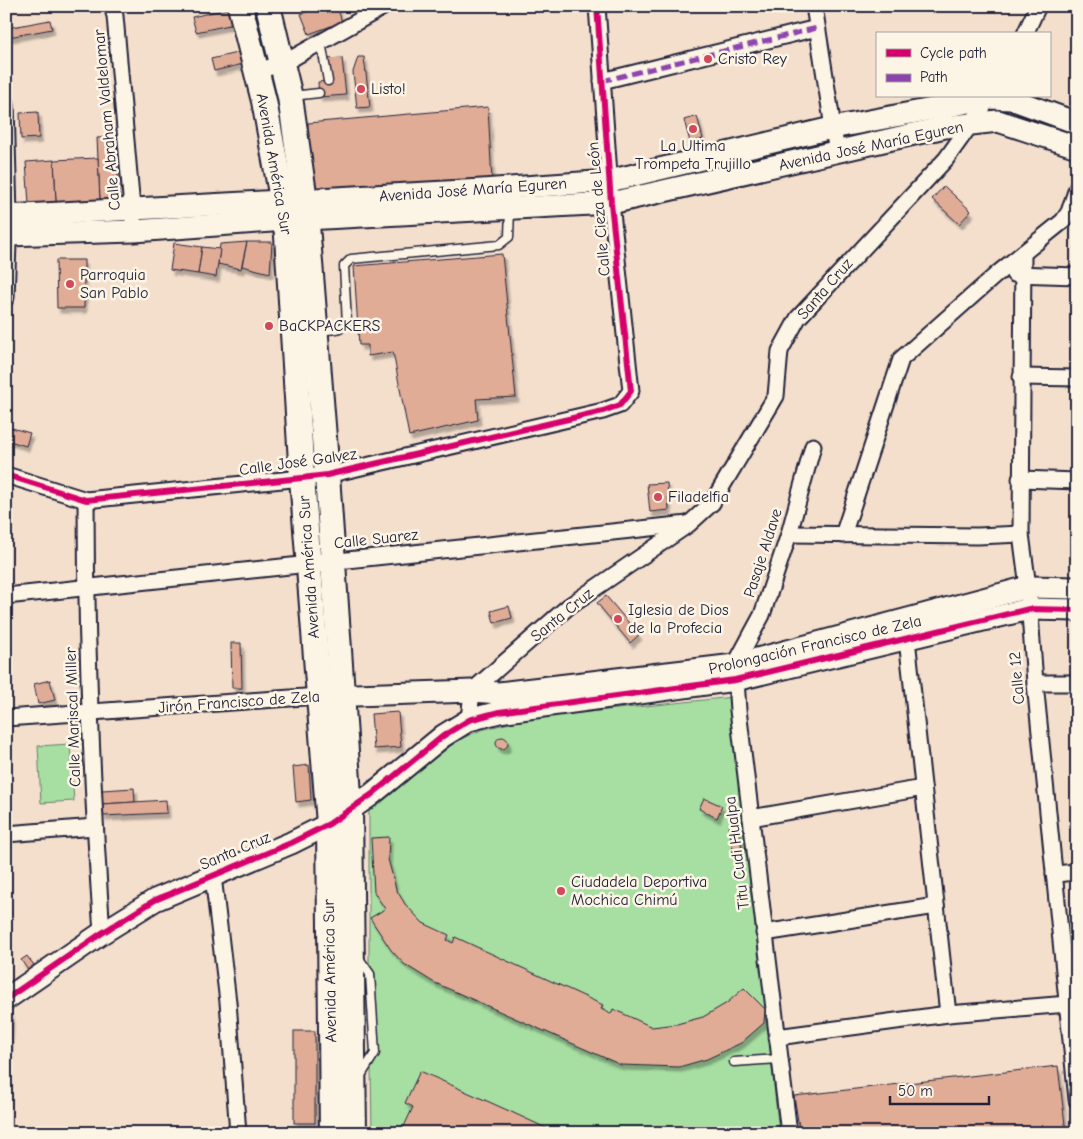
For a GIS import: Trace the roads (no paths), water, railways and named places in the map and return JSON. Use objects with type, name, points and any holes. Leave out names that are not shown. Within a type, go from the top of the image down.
[{"type":"main road","name":"Avenida América Sur","points":[[240,6],[264,101],[295,210]]},
{"type":"main road","name":"Avenida América Sur","points":[[268,6],[290,96],[295,210],[327,475],[333,561],[329,824],[332,1133]]},
{"type":"main road","name":"Avenida José María Eguren","points":[[55,223],[134,231],[295,210],[482,190],[609,181],[832,128],[986,98]]},
{"type":"main road","name":"Avenida José María Eguren","points":[[1001,98],[1011,99],[1077,123]]},
{"type":"main road","name":"Avenida José María Eguren","points":[[7,226],[55,223],[133,209],[484,211],[611,203],[945,127],[998,121],[1077,147]]},
{"type":"main road","points":[[482,190],[484,211]]},
{"type":"main road","name":"Avenida América Sur","points":[[308,321],[302,478],[309,562],[350,810],[354,1133]]},
{"type":"main road","name":"Prolongación Francisco de Zela","points":[[472,691],[499,693],[735,672],[1028,587],[1077,588]]},
{"type":"main road","name":"Prolongación Francisco de Zela","points":[[469,720],[499,712],[735,672],[907,639],[1029,608],[1077,610]]},
{"type":"main road","name":"Jirón Francisco de Zela","points":[[331,696],[472,691]]},
{"type":"main road","name":"Santa Cruz","points":[[6,999],[102,933],[155,900],[329,824],[350,810],[444,736],[469,720]]},
{"type":"street","name":"Calle Abraham Valdelomar","points":[[112,6],[115,16],[134,231]]},
{"type":"street","points":[[256,71],[282,64],[385,6]]},
{"type":"street","name":"Calle Cieza de León","points":[[597,6],[609,181],[631,391],[620,405]]},
{"type":"street","points":[[814,6],[837,153]]},
{"type":"street","points":[[1026,32],[1038,6]]},
{"type":"street","points":[[602,81],[817,28]]},
{"type":"street","name":"Santa Cruz","points":[[472,691],[569,606],[689,524],[712,503],[776,396],[780,351],[798,318],[946,159],[990,98]]},
{"type":"street","points":[[6,104],[6,298]]},
{"type":"street","points":[[843,535],[901,359],[997,274],[1065,218],[1077,188]]},
{"type":"street","name":"Calle 12","points":[[1023,253],[1021,534],[1028,587],[1035,683],[1054,874],[1070,953],[1068,1004],[1077,1100]]},
{"type":"street","points":[[997,274],[1077,276]]},
{"type":"street","points":[[1021,377],[1077,378]]},
{"type":"street","name":"Calle José Galvez","points":[[6,475],[86,500],[302,478],[327,475],[603,411],[620,405]]},
{"type":"street","name":"Pasaje Aldave","points":[[735,672],[762,615],[789,534],[814,446]]},
{"type":"street","points":[[1020,479],[1077,481]]},
{"type":"street","name":"Calle Mariscal Miller","points":[[86,500],[86,588],[90,712],[102,933]]},
{"type":"street","name":"Calle Suarez","points":[[6,596],[309,562],[689,524]]},
{"type":"street","points":[[789,534],[978,536],[1021,534]]},
{"type":"street","points":[[907,639],[948,1014]]},
{"type":"street","name":"Titu Cudi Hualpa","points":[[735,672],[750,818],[789,1133]]},
{"type":"street","points":[[1035,683],[1077,683]]},
{"type":"street","points":[[469,720],[472,691]]},
{"type":"street","name":"Jirón Francisco de Zela","points":[[6,718],[331,696]]},
{"type":"street","points":[[750,818],[923,788]]},
{"type":"street","points":[[6,834],[95,827]]},
{"type":"street","points":[[1054,874],[1077,872]]},
{"type":"street","points":[[213,876],[228,1002],[238,1133]]},
{"type":"street","points":[[764,933],[936,906]]},
{"type":"street","points":[[777,1037],[948,1014],[1068,1004]]},
{"type":"lane","points":[[321,42],[328,81]]},
{"type":"lane","points":[[290,96],[319,93]]},
{"type":"lane","points":[[308,321],[333,330],[346,324],[344,266],[351,258],[499,245],[509,237],[510,210]]},
{"type":"lane","points":[[734,1062],[779,1059]]},
{"type":"place","name":"Cristo Rey","points":[[708,59]]},
{"type":"place","name":"Listo!","points":[[361,89]]},
{"type":"place","name":"La Ultima Trompeta Trujillo","points":[[693,129]]},
{"type":"place","name":"Parroquia San Pablo","points":[[70,284]]},
{"type":"place","name":"BaCKPACKERS","points":[[269,326]]},
{"type":"place","name":"Filadelfia","points":[[658,497]]},
{"type":"place","name":"Iglesia de Dios de la Profecia","points":[[618,619]]},
{"type":"place","name":"Ciudadela Deportiva Mochica Chimú","points":[[561,891]]}]
